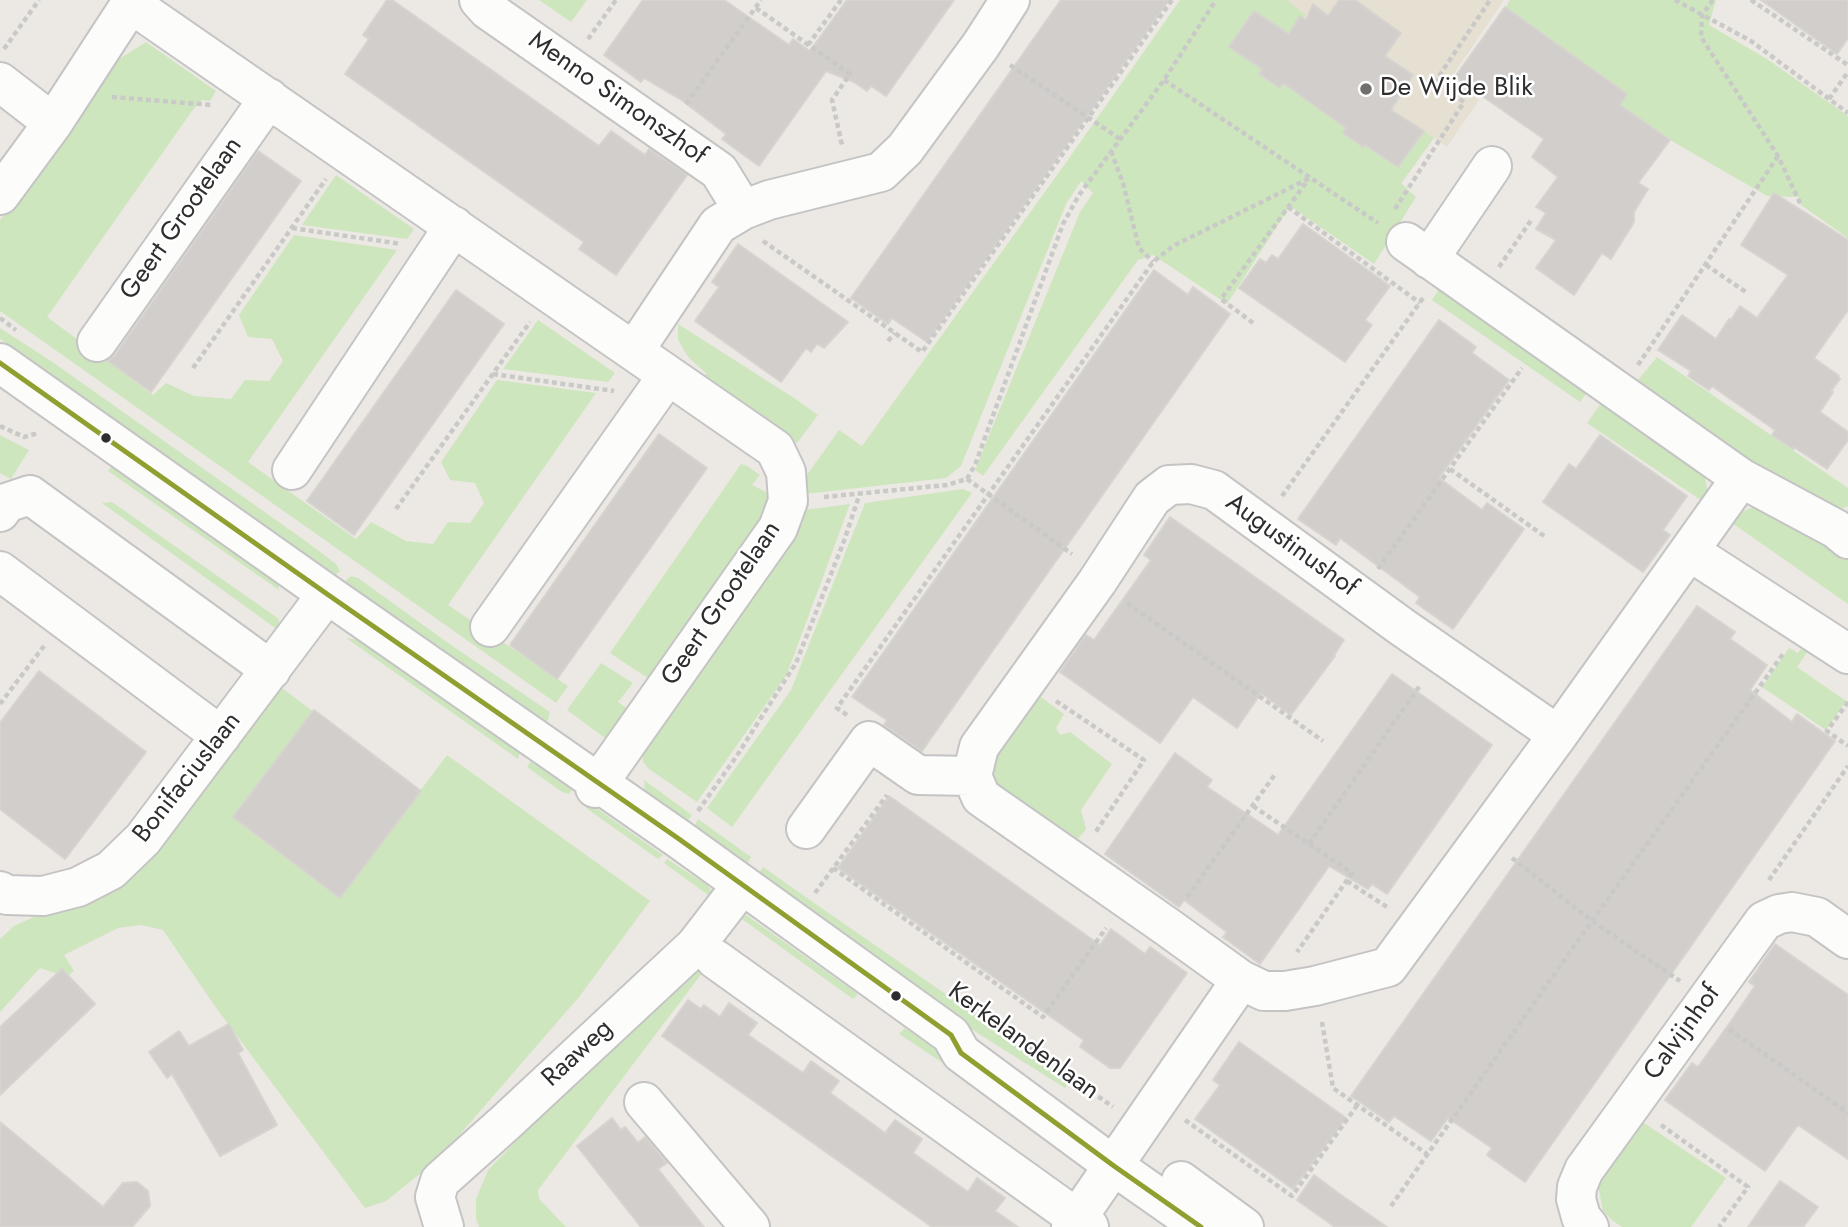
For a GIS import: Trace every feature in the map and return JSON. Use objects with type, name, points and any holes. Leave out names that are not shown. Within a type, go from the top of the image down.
[{"type":"street","name":"Menno Simonszhof","points":[[479,0],[488,10],[719,171],[743,210]]},
{"type":"street","points":[[634,351],[718,225],[743,210],[769,200],[881,172],[905,149],[981,45],[1010,0]]},
{"type":"street","points":[[0,195],[63,108],[131,2]]},
{"type":"street","name":"Geert Grootelaan","points":[[131,2],[259,111],[346,151],[775,449],[786,472],[788,501],[778,528],[597,785]]},
{"type":"street","points":[[0,82],[63,108]]},
{"type":"street","name":"Geert Grootelaan","points":[[97,342],[259,111]]},
{"type":"street","points":[[1492,166],[1415,249],[1741,478],[1836,529],[1848,539]]},
{"type":"street","points":[[292,470],[454,226]]},
{"type":"street","name":"Kerkelandenlaan","points":[[0,363],[742,885],[962,1020],[961,1053],[1133,1138],[1244,1227]]},
{"type":"street","points":[[490,627],[668,375]]},
{"type":"street","points":[[806,829],[869,741],[918,775],[972,776],[981,797],[1256,985],[1285,991],[1388,967],[1741,478]]},
{"type":"street","name":"Augustinushof","points":[[972,776],[978,747],[1099,578],[1152,498],[1168,485],[1192,484],[1214,490],[1359,596],[1558,735]]},
{"type":"street","points":[[0,512],[6,503],[30,495],[271,670]]},
{"type":"street","points":[[1689,551],[1848,654]]},
{"type":"street","points":[[0,571],[221,736]]},
{"type":"street","name":"Bonifaciuslaan","points":[[2,896],[43,896],[78,887],[111,870],[144,839],[327,594]]},
{"type":"street","name":"Raaweg","points":[[444,1227],[435,1197],[440,1181],[695,946],[742,885]]},
{"type":"street","points":[[1779,914],[1792,912],[1817,917],[1848,939]]},
{"type":"street","name":"Calvijnhof","points":[[1589,1227],[1581,1217],[1576,1199],[1577,1187],[1584,1170],[1764,921],[1779,914]]},
{"type":"street","points":[[715,959],[1079,1224],[1133,1138],[1256,985]]},
{"type":"street","points":[[645,1102],[750,1227]]},
{"type":"street","name":"Kerkelandenlaan","points":[[1133,1138],[1201,1227]]},
{"type":"path","points":[[0,56],[39,0]]},
{"type":"path","points":[[569,66],[616,0]]},
{"type":"path","points":[[665,133],[761,0]]},
{"type":"path","points":[[808,45],[841,0]]},
{"type":"path","points":[[743,210],[749,231],[922,352],[1172,0]]},
{"type":"path","points":[[788,501],[947,485],[967,479],[975,465],[1063,225],[1079,195],[1164,80],[1216,0]]},
{"type":"path","points":[[1261,525],[1420,303],[1415,249],[1464,102],[1435,82],[1490,0]]},
{"type":"path","points":[[1675,0],[1751,41],[1848,113]]},
{"type":"path","points":[[1713,0],[1702,15],[1701,37],[1778,156],[1801,205]]},
{"type":"path","points":[[1751,0],[1848,65]]},
{"type":"path","points":[[756,8],[850,74],[832,100],[849,180]]},
{"type":"path","points":[[981,45],[1121,139]]},
{"type":"path","points":[[1829,100],[1848,72]]},
{"type":"path","points":[[1164,80],[1415,249]]},
{"type":"path","points":[[63,108],[215,105],[259,111]]},
{"type":"path","points":[[193,368],[346,151]]},
{"type":"path","points":[[1111,151],[1139,248],[1153,262]]},
{"type":"path","points":[[1637,366],[1778,156]]},
{"type":"path","points":[[1253,323],[1221,299],[1310,178]]},
{"type":"path","points":[[869,741],[874,734],[837,708],[1153,262],[1172,246],[1310,178]]},
{"type":"path","points":[[1288,207],[1420,303]]},
{"type":"path","points":[[1499,268],[1532,219]]},
{"type":"path","points":[[292,228],[401,244],[431,261]]},
{"type":"path","points":[[1706,265],[1746,292]]},
{"type":"path","points":[[396,509],[551,293]]},
{"type":"path","points":[[888,341],[895,333]]},
{"type":"path","points":[[1359,596],[1543,339]]},
{"type":"path","points":[[493,374],[615,391],[643,410]]},
{"type":"path","points":[[0,426],[24,437],[42,431]]},
{"type":"path","points":[[1450,469],[1547,538]]},
{"type":"path","points":[[967,479],[1323,741]]},
{"type":"path","points":[[699,810],[796,663],[860,493]]},
{"type":"path","points":[[0,704],[65,619]]},
{"type":"path","points":[[1391,1206],[1804,625]]},
{"type":"path","points":[[1309,844],[1442,654]]},
{"type":"path","points":[[1026,681],[1144,760],[1074,862]]},
{"type":"path","points":[[1848,702],[1828,731],[1848,746]]},
{"type":"path","points":[[1779,914],[1769,879],[1848,766]]},
{"type":"path","points":[[804,886],[815,893],[907,768]]},
{"type":"path","points":[[1166,926],[1276,773]]},
{"type":"path","points":[[1253,806],[1352,873],[1256,985]]},
{"type":"path","points":[[1484,836],[1592,921],[1848,1113]]},
{"type":"path","points":[[833,869],[1043,1017],[1127,899]]},
{"type":"path","points":[[1347,881],[1417,927]]},
{"type":"path","points":[[1315,986],[1334,1087],[1427,1154]]},
{"type":"path","name":"Kerkelandenlaan","points":[[962,1020],[1133,1138]]},
{"type":"path","points":[[1133,1138],[1292,1196],[1358,1104]]},
{"type":"path","points":[[1631,1104],[1748,1187],[1719,1227]]},
{"type":"path","points":[[1387,1136],[1392,1129]]},
{"type":"shaded area","name":"De Wijde Blik","points":[[1244,0],[1504,0],[1451,78],[1479,100],[1447,147],[1434,138],[1401,184],[1210,49]]},
{"type":"green space","points":[[539,0],[587,0],[571,22]]},
{"type":"green space","points":[[1180,0],[1286,0],[1306,15],[1303,19],[1300,16],[1287,36],[1254,12],[1229,47],[1264,70],[1260,74],[1279,88],[1282,82],[1347,129],[1343,133],[1363,144],[1423,131],[1434,138],[1401,183],[1416,197],[1374,264],[1290,206],[1227,304],[1153,255],[1138,260],[983,476],[975,470],[1080,212],[1093,193],[1081,181],[1066,204],[961,466],[946,478],[805,494],[804,479],[839,430],[862,446]]},
{"type":"green space","points":[[1510,0],[1716,0],[1709,25],[1767,59],[1848,116],[1848,238],[1801,205],[1799,197],[1767,196],[1670,140],[1637,117],[1615,111],[1627,94],[1500,16]]},
{"type":"green space","points":[[146,42],[216,91],[210,101],[202,100],[192,111],[47,317],[153,395],[166,383],[194,396],[231,399],[245,380],[269,381],[283,361],[272,339],[248,337],[239,315],[294,235],[397,250],[248,462],[356,539],[371,522],[406,541],[433,544],[448,522],[470,523],[484,503],[475,483],[450,480],[441,462],[497,380],[596,393],[448,605],[568,686],[556,703],[0,311],[0,220],[108,66]]},
{"type":"green space","points":[[336,175],[414,229],[407,239],[302,225]]},
{"type":"green space","points":[[1446,279],[1594,382],[1580,402],[1432,300]]},
{"type":"green space","points":[[538,320],[615,373],[608,382],[503,369]]},
{"type":"green space","points":[[678,324],[818,415],[797,443],[703,377],[706,373],[689,358],[678,339]]},
{"type":"green space","points":[[0,328],[307,542],[336,564],[340,571],[336,575],[331,572],[40,369],[0,339]]},
{"type":"green space","points":[[1657,357],[1848,488],[1848,506],[1835,508],[1756,465],[1638,380]]},
{"type":"green space","points":[[1606,396],[1703,471],[1708,492],[1705,503],[1587,423]]},
{"type":"green space","points":[[0,435],[29,450],[11,479],[0,473]]},
{"type":"green space","points":[[113,464],[278,581],[279,590],[108,471]]},
{"type":"green space","points":[[741,464],[760,475],[752,485],[772,495],[766,513],[652,681],[610,653]]},
{"type":"green space","points":[[963,489],[972,493],[732,827],[707,808],[791,690],[865,503]]},
{"type":"green space","points":[[112,502],[279,619],[278,630],[102,503]]},
{"type":"green space","points":[[850,504],[787,674],[697,802],[649,769],[643,762],[642,754],[804,510]]},
{"type":"green space","points":[[1756,506],[1848,547],[1848,604],[1732,523],[1741,512]]},
{"type":"green space","points":[[351,576],[358,578],[550,712],[548,720],[544,723],[344,584]]},
{"type":"green space","points":[[346,638],[361,640],[520,752],[518,759]]},
{"type":"green space","points":[[1804,645],[1810,648],[1797,667],[1846,701],[1826,730],[1762,687],[1789,648],[1798,653]]},
{"type":"green space","points":[[601,663],[633,683],[618,702],[628,709],[609,737],[605,738],[567,710]]},
{"type":"green space","points":[[279,686],[420,791],[447,755],[650,901],[579,997],[455,1140],[431,1165],[386,1201],[365,1208],[214,1005],[163,930],[141,925],[118,928],[64,955],[74,971],[66,977],[40,968],[0,1012],[0,939],[14,926],[53,908]]},
{"type":"green space","points":[[1034,692],[1064,714],[1056,728],[1060,735],[1070,732],[1112,764],[1081,810],[1086,829],[1078,839],[999,786],[995,778],[995,750]]},
{"type":"green space","points":[[531,761],[572,790],[569,794],[562,792],[527,767]]},
{"type":"green space","points":[[644,780],[692,815],[686,823],[645,793]]},
{"type":"green space","points":[[589,803],[663,855],[658,859],[586,808]]},
{"type":"green space","points":[[698,819],[751,857],[745,868],[693,829]]},
{"type":"green space","points":[[667,859],[707,885],[713,893],[711,897],[664,863]]},
{"type":"green space","points":[[763,867],[1071,1081],[1065,1088],[979,1034],[755,878]]},
{"type":"green space","points":[[746,915],[858,994],[853,999],[742,919]]},
{"type":"green space","points":[[722,932],[727,940],[538,1190],[539,1199],[566,1227],[479,1227],[476,1219],[476,1199],[488,1170]]},
{"type":"green space","points":[[905,1028],[1042,1122],[985,1091],[899,1034]]},
{"type":"green space","points":[[1641,1121],[1726,1178],[1691,1227],[1622,1227],[1603,1211],[1598,1185],[1601,1177]]},
{"type":"building","points":[[387,0],[392,0],[599,146],[611,131],[645,155],[649,149],[687,175],[616,275],[579,249],[584,242],[345,74],[369,39],[363,35]]},
{"type":"building","points":[[643,0],[724,0],[789,45],[793,39],[810,51],[847,0],[954,0],[886,96],[871,86],[867,91],[854,82],[826,71],[759,166],[722,139],[726,134],[683,101],[644,78],[641,82],[604,55]]},
{"type":"building","points":[[1061,0],[1169,0],[927,342],[892,318],[888,324],[851,298]]},
{"type":"building","points":[[1339,0],[1355,0],[1401,33],[1385,56],[1413,75],[1391,110],[1424,131],[1398,167],[1343,133],[1346,128],[1283,83],[1280,88],[1259,74],[1262,69],[1229,47],[1254,11],[1289,34],[1300,16],[1306,20],[1313,4],[1328,16]]},
{"type":"building","points":[[1761,0],[1848,0],[1848,38],[1837,54]]},
{"type":"building","points":[[1505,7],[1627,94],[1620,105],[1670,140],[1638,183],[1648,189],[1634,212],[1634,222],[1611,259],[1602,253],[1574,295],[1536,268],[1556,240],[1536,229],[1546,213],[1536,207],[1558,177],[1532,157],[1544,139],[1455,77]]},
{"type":"building","points":[[258,151],[301,181],[151,392],[108,361],[115,355]]},
{"type":"building","points":[[1774,193],[1848,240],[1848,310],[1814,358],[1840,379],[1820,412],[1848,432],[1848,440],[1827,469],[1772,435],[1775,430],[1712,386],[1709,390],[1688,376],[1691,371],[1658,350],[1682,315],[1716,339],[1740,306],[1757,318],[1788,275],[1741,245]]},
{"type":"building","points":[[1303,224],[1390,286],[1365,320],[1372,325],[1345,362],[1239,288],[1260,259],[1266,263],[1272,255],[1278,259]]},
{"type":"building","points":[[738,244],[848,322],[824,348],[817,344],[811,352],[806,348],[781,382],[695,321],[719,287],[712,282]]},
{"type":"building","points":[[1154,270],[1188,295],[1193,287],[1230,314],[922,751],[884,725],[887,720],[852,697]]},
{"type":"building","points":[[456,290],[504,324],[354,535],[307,501]]},
{"type":"building","points":[[1439,320],[1476,347],[1472,353],[1509,380],[1439,478],[1482,510],[1487,503],[1524,529],[1453,629],[1416,603],[1420,597],[1340,538],[1336,545],[1298,519]]},
{"type":"building","points":[[659,434],[707,468],[557,679],[510,645]]},
{"type":"building","points":[[1600,435],[1687,496],[1663,530],[1670,535],[1643,572],[1543,502],[1569,464],[1576,469]]},
{"type":"building","points":[[1170,517],[1344,640],[1291,715],[1261,693],[1237,728],[1193,697],[1160,743],[1060,672],[1086,635],[1094,640],[1151,560],[1144,555]]},
{"type":"building","points":[[1697,606],[1735,632],[1730,639],[1767,665],[1750,690],[1792,722],[1797,714],[1835,741],[1525,1182],[1487,1155],[1492,1148],[1448,1118],[1431,1141],[1394,1116],[1389,1122],[1351,1096]]},
{"type":"building","points":[[39,671],[146,752],[65,859],[0,809],[0,723]]},
{"type":"building","points":[[1392,674],[1492,745],[1387,894],[1372,884],[1368,889],[1329,866],[1260,964],[1223,937],[1227,932],[1184,900],[1179,907],[1105,854],[1175,753],[1212,780],[1207,787],[1278,835]]},
{"type":"building","points":[[314,710],[421,791],[340,898],[233,817]]},
{"type":"building","points":[[889,796],[1100,945],[1111,929],[1145,954],[1150,947],[1187,973],[1120,1068],[1110,1068],[1080,1047],[1084,1040],[838,868]]},
{"type":"building","points":[[1775,944],[1848,995],[1848,1159],[1798,1125],[1765,1171],[1665,1100],[1692,1063],[1698,1067],[1729,1024],[1755,986],[1749,982]]},
{"type":"building","points":[[62,969],[95,1004],[0,1095],[0,1027]]},
{"type":"building","points":[[688,1000],[701,1009],[704,1005],[720,1017],[729,1003],[757,1023],[748,1035],[803,1073],[811,1061],[839,1081],[830,1093],[885,1133],[895,1120],[922,1139],[913,1153],[968,1192],[977,1178],[1005,1198],[995,1211],[1018,1227],[932,1227],[662,1036]]},
{"type":"building","points":[[229,1024],[243,1050],[238,1053],[277,1125],[220,1156],[172,1074],[167,1078],[149,1052],[179,1031],[189,1046]]},
{"type":"building","points":[[1239,1042],[1346,1118],[1293,1189],[1195,1119],[1220,1085],[1213,1080]]},
{"type":"building","points":[[612,1118],[621,1130],[625,1127],[638,1143],[645,1137],[667,1163],[658,1169],[704,1227],[641,1227],[577,1146]]},
{"type":"building","points":[[0,1122],[103,1207],[123,1183],[137,1182],[148,1191],[150,1206],[132,1227],[0,1227]]},
{"type":"building","points":[[1314,1175],[1387,1227],[1335,1227],[1297,1200]]},
{"type":"building","points":[[1780,1181],[1818,1207],[1803,1227],[1748,1227]]},
{"type":"transit line","points":[[0,363],[679,839],[951,1035],[961,1053],[1201,1227]]},
{"type":"place","name":"De Wijde Blik","points":[[1366,89]]}]
